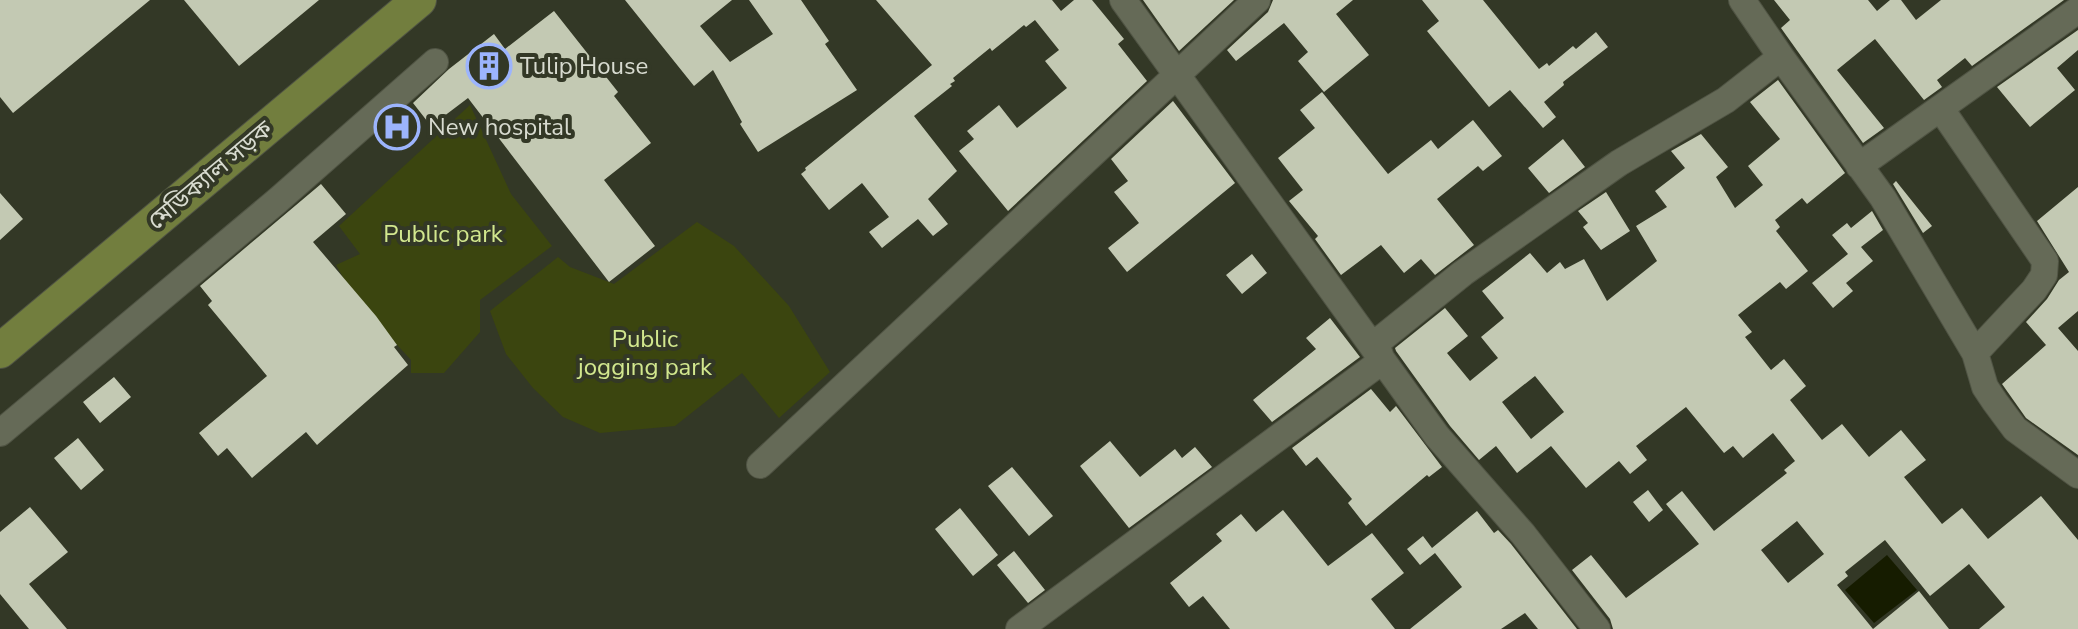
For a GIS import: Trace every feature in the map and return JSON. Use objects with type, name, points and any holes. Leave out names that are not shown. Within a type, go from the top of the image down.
[{"type":"main road","name":"মেডিক্যাল সড়ক","points":[[0,351],[419,0]]},
{"type":"street","points":[[1123,0],[1437,436],[1523,534],[1597,629]]},
{"type":"street","points":[[760,465],[879,357],[1257,0]]},
{"type":"street","points":[[1742,0],[1883,198],[1975,353],[1985,387],[2015,429],[2078,475]]},
{"type":"street","points":[[1859,166],[2078,10]]},
{"type":"street","points":[[1382,361],[1376,343],[1463,273],[1619,163],[1726,100],[1781,57]]},
{"type":"street","points":[[0,433],[277,201],[435,62]]},
{"type":"street","points":[[1941,109],[2045,261],[2044,275],[2034,290],[1975,353]]},
{"type":"street","points":[[1019,629],[1382,361]]},
{"type":"green space","name":"Public park","points":[[470,105],[511,194],[552,246],[480,300],[480,332],[444,373],[411,373],[411,360],[356,300],[336,265],[360,254],[339,226]]},
{"type":"green space","name":"Public jogging park","points":[[697,222],[734,246],[789,306],[830,372],[779,418],[742,373],[675,426],[600,433],[563,417],[533,388],[506,354],[490,311],[558,257],[570,267],[614,284]]},
{"type":"shaded area","points":[[1887,555],[1917,590],[1874,623],[1845,590]]},
{"type":"building","points":[[0,0],[150,0],[13,113],[0,97]]},
{"type":"building","points":[[184,0],[319,0],[239,66]]},
{"type":"building","points":[[625,0],[732,0],[700,26],[730,62],[773,34],[749,0],[801,0],[829,41],[825,44],[857,90],[758,152],[713,70],[694,86]]},
{"type":"building","points":[[876,0],[1052,0],[1061,11],[1074,0],[1092,0],[1124,39],[1118,44],[1147,81],[1008,211],[959,151],[974,139],[967,131],[999,105],[1017,128],[1067,88],[1045,61],[1059,50],[1035,20],[1026,27],[1024,25],[953,78],[952,86],[914,116],[957,171],[928,199],[948,224],[933,236],[918,219],[882,248],[869,232],[889,217],[862,183],[829,210],[801,174],[932,65]]},
{"type":"building","points":[[1143,0],[1234,0],[1179,51]]},
{"type":"building","points":[[1273,0],[1353,0],[1336,14],[1369,55],[1324,92],[1298,61],[1308,52],[1284,23],[1236,61],[1227,50],[1268,12]]},
{"type":"building","points":[[1422,0],[1483,0],[1539,69],[1547,63],[1549,66],[1573,46],[1576,49],[1596,32],[1608,47],[1563,82],[1564,85],[1544,102],[1556,117],[1543,128],[1510,90],[1489,107],[1427,31],[1439,21]]},
{"type":"building","points":[[1774,0],[1868,0],[1877,11],[1890,0],[1901,0],[1916,20],[1941,0],[2064,0],[1972,66],[1965,58],[1937,80],[1942,87],[1924,100],[1875,39],[1837,70],[1884,128],[1863,143],[1781,28],[1790,20]]},
{"type":"building","points":[[554,11],[618,92],[614,96],[651,143],[604,180],[655,246],[609,282],[468,98],[431,126],[413,103],[449,69],[494,34],[505,49]]},
{"type":"building","points":[[2078,30],[2078,50],[2057,68],[2075,90],[2030,127],[1997,87]]},
{"type":"building","points":[[1778,80],[1845,173],[1807,204],[1802,198],[1775,220],[1780,227],[1776,231],[1808,271],[1786,289],[1780,282],[1738,315],[1752,332],[1745,337],[1771,370],[1784,359],[1806,386],[1790,400],[1822,440],[1842,424],[1869,457],[1901,430],[1926,460],[1904,477],[1942,524],[1962,508],[1988,539],[2041,496],[2078,540],[2078,629],[1979,629],[2005,607],[1969,564],[1930,596],[1885,540],[1845,572],[1848,576],[1837,585],[1873,629],[1613,629],[1610,619],[1572,570],[1591,555],[1626,598],[1699,544],[1666,504],[1682,491],[1714,531],[1787,473],[1784,470],[1795,461],[1773,433],[1743,458],[1733,446],[1724,453],[1686,407],[1636,446],[1647,460],[1630,474],[1619,461],[1586,488],[1551,446],[1517,473],[1496,446],[1479,460],[1450,426],[1396,351],[1395,348],[1445,308],[1468,336],[1447,353],[1470,381],[1498,358],[1481,337],[1504,318],[1482,291],[1530,253],[1547,273],[1560,262],[1565,269],[1584,259],[1607,301],[1657,261],[1636,226],[1667,207],[1655,191],[1685,168],[1671,151],[1701,134],[1728,167],[1716,177],[1735,208],[1763,185],[1748,166],[1780,139],[1750,102]],"holes":[[[1535,376],[1564,412],[1531,439],[1502,402]],[[1797,521],[1824,554],[1788,583],[1761,550]]]},
{"type":"building","points":[[1322,92],[1388,174],[1431,140],[1438,149],[1473,120],[1502,156],[1483,171],[1478,166],[1437,199],[1474,245],[1435,275],[1421,259],[1404,273],[1381,245],[1341,275],[1315,239],[1318,236],[1289,201],[1303,190],[1278,158],[1315,128],[1300,110]]},
{"type":"building","points":[[1173,101],[1235,183],[1127,272],[1108,248],[1139,223],[1114,192],[1128,181],[1111,159]]},
{"type":"building","points":[[1563,139],[1585,167],[1549,193],[1528,168]]},
{"type":"building","points":[[1896,181],[1932,226],[1923,233],[1893,184]]},
{"type":"building","points":[[321,184],[346,214],[313,242],[376,316],[408,365],[317,445],[306,432],[252,478],[227,448],[218,456],[199,433],[267,376],[208,305],[212,301],[200,286]]},
{"type":"building","points":[[2078,187],[2078,311],[2058,328],[2078,351],[2078,455],[2026,418],[2002,384],[2046,345],[2026,322],[2069,272],[2037,221]]},
{"type":"building","points":[[1606,192],[1630,231],[1601,250],[1583,227],[1588,223],[1578,211]]},
{"type":"building","points":[[0,193],[23,219],[0,240]]},
{"type":"building","points":[[1872,211],[1883,230],[1861,247],[1873,261],[1846,283],[1853,291],[1833,308],[1812,283],[1848,254],[1832,235],[1847,223],[1851,228]]},
{"type":"building","points":[[1252,254],[1267,273],[1242,294],[1226,275]]},
{"type":"building","points":[[1330,318],[1360,357],[1272,422],[1253,400],[1316,349],[1306,338]]},
{"type":"building","points":[[114,377],[131,397],[100,423],[83,402]]},
{"type":"building","points":[[1371,389],[1390,412],[1396,406],[1442,467],[1429,477],[1427,475],[1366,526],[1348,503],[1352,499],[1317,457],[1306,466],[1292,448]]},
{"type":"building","points":[[78,438],[104,470],[81,490],[54,458]]},
{"type":"building","points":[[1110,441],[1140,477],[1175,449],[1182,458],[1195,447],[1212,467],[1129,528],[1080,466]]},
{"type":"building","points":[[1012,467],[1053,516],[1029,536],[988,486]]},
{"type":"building","points":[[1648,490],[1663,510],[1649,522],[1633,502]]},
{"type":"building","points":[[30,507],[68,552],[29,584],[67,629],[29,629],[0,594],[0,532]]},
{"type":"building","points":[[960,508],[998,555],[973,576],[935,529]]},
{"type":"building","points":[[1283,510],[1328,566],[1372,533],[1404,573],[1371,599],[1395,629],[1230,629],[1203,596],[1189,607],[1170,583],[1222,541],[1216,534],[1241,514],[1256,532]]},
{"type":"building","points":[[1477,511],[1494,533],[1498,530],[1511,544],[1577,629],[1538,629],[1525,613],[1501,629],[1410,629],[1462,587],[1435,553],[1420,565],[1407,549],[1423,536],[1432,548]]},
{"type":"building","points":[[1014,551],[1045,590],[1028,603],[997,565]]},
{"type":"building","points":[[1919,591],[1949,629],[1873,629]]},
{"type":"place","name":"Tulip House","points":[[489,66]]},
{"type":"place","name":"New hospital","points":[[397,127]]}]
